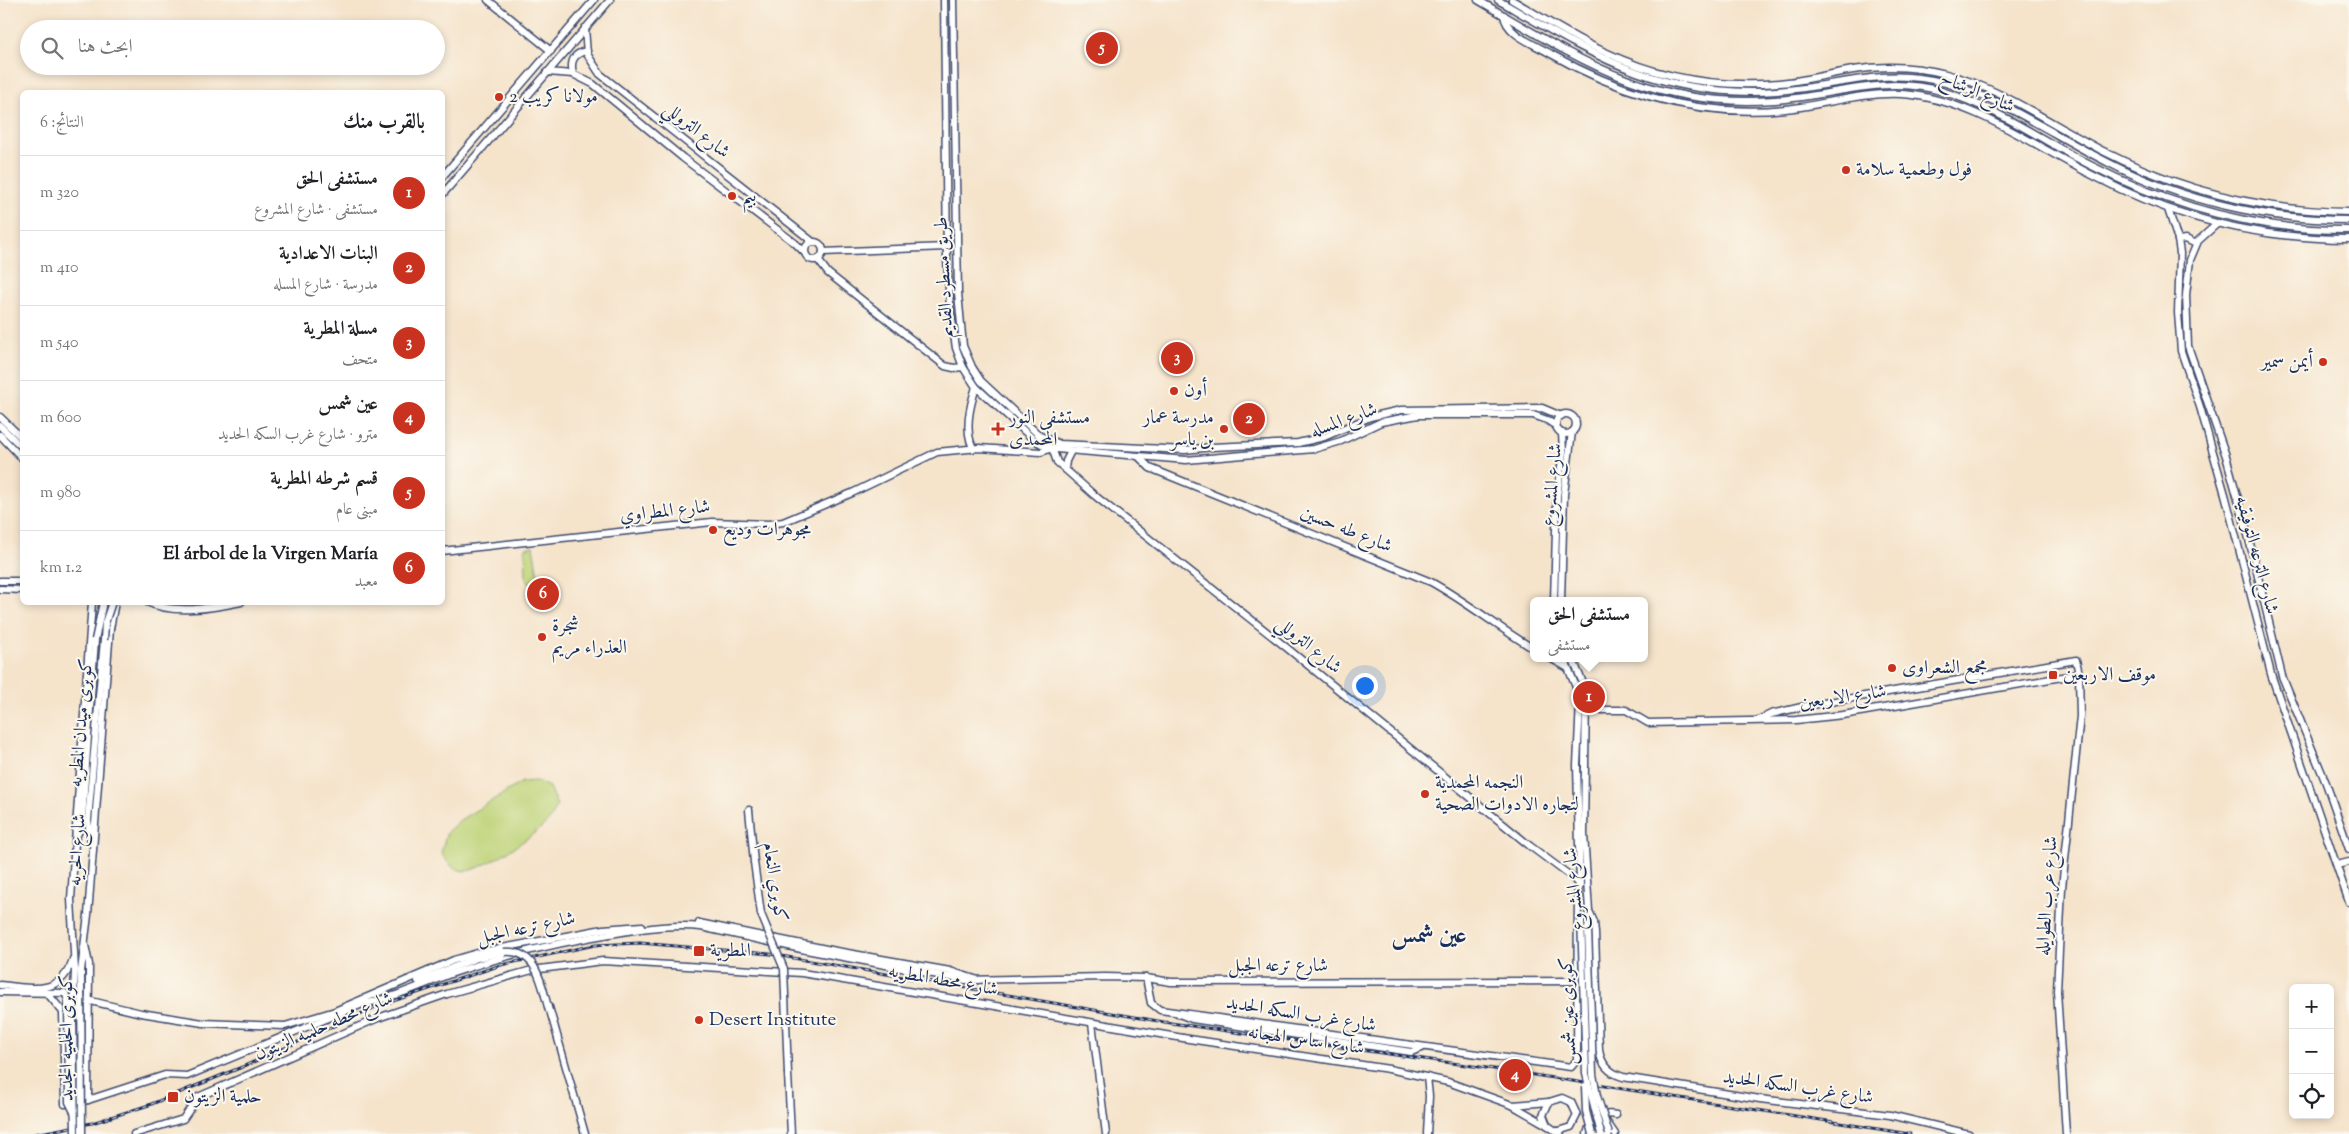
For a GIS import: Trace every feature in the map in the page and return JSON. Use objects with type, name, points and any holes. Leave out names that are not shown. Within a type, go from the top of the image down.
[{"type":"street","points":[[488,0],[552,50]]},
{"type":"street","points":[[445,174],[594,0]]},
{"type":"street","points":[[445,191],[610,0]]},
{"type":"street","name":"طريق مسطرد القديم","points":[[944,0],[946,248],[952,324],[956,348],[963,367],[976,387],[1033,439],[1052,448],[1138,456]]},
{"type":"street","name":"طريق مسطرد القديم","points":[[952,0],[958,293],[963,346],[968,360],[981,381],[1047,440],[1060,444],[1155,449]]},
{"type":"street","name":"شارع الرشاح","points":[[1478,0],[1598,68],[1663,91],[1709,99],[1747,101],[1795,98],[1871,85],[1909,85],[1931,89],[1963,99],[2118,179],[2188,206],[2241,219],[2281,226],[2349,230]]},
{"type":"street","name":"شارع الرشاح","points":[[1498,0],[1600,58],[1635,73],[1666,82],[1709,90],[1762,92],[1804,88],[1864,77],[1911,77],[1934,80],[1966,90],[2127,172],[2189,196],[2269,214],[2302,219],[2349,220]]},
{"type":"street","points":[[1512,0],[1603,51],[1639,66],[1677,77],[1723,84],[1777,83],[1863,68],[1911,68],[1941,73],[1969,81],[2134,166],[2198,190],[2270,206],[2349,212]]},
{"type":"street","points":[[1504,15],[1505,22],[1512,31],[1575,67],[1621,88],[1660,101],[1704,109],[1758,111],[1803,107],[1866,95],[1913,95],[1946,102],[1966,109],[2112,185],[2168,209],[2218,223],[2285,236],[2349,239]]},
{"type":"street","name":"شارع التروللي","points":[[585,28],[586,51],[600,74],[813,242]]},
{"type":"street","points":[[573,74],[571,65],[573,59],[580,52],[586,51]]},
{"type":"street","name":"شارع التروللي","points":[[547,72],[573,74],[593,84],[684,158],[795,243],[805,253]]},
{"type":"street","points":[[2033,123],[2038,116]]},
{"type":"street","points":[[2024,139],[2029,132]]},
{"type":"street","name":"شارع الترعه التوفيقيه","points":[[2168,209],[2178,240],[2178,313],[2181,351],[2226,498],[2271,674],[2349,902]]},
{"type":"street","name":"شارع الترعه التوفيقيه","points":[[2218,223],[2208,230],[2196,244],[2190,260],[2186,287],[2186,330],[2192,362],[2226,456],[2252,549],[2282,676],[2326,783],[2349,850]]},
{"type":"street","points":[[2178,240],[2186,239],[2196,244]]},
{"type":"street","points":[[823,252],[821,246],[813,242],[807,246],[805,253],[810,259],[818,260],[828,273],[919,347],[948,367],[963,367]]},
{"type":"street","points":[[823,252],[946,248]]},
{"type":"street","points":[[818,260],[823,252]]},
{"type":"street","points":[[976,387],[971,405],[968,430],[973,448],[1041,452],[1052,448]]},
{"type":"street","name":"شارع المسله","points":[[1155,449],[1185,450],[1298,443],[1345,430],[1354,424],[1390,412],[1425,408],[1542,408],[1561,416]]},
{"type":"street","name":"شارع المسله","points":[[1138,456],[1179,460],[1299,451],[1324,447],[1390,419],[1425,414],[1533,415],[1547,420],[1556,426]]},
{"type":"street","points":[[1568,414],[1574,418],[1576,426],[1572,432],[1562,433],[1556,426],[1561,416],[1568,414]]},
{"type":"street","points":[[0,417],[20,436]]},
{"type":"street","points":[[1354,424],[1355,429],[1360,432]]},
{"type":"street","points":[[0,426],[20,445]]},
{"type":"street","points":[[1345,430],[1349,432],[1349,438]]},
{"type":"street","name":"شارع المشروع","points":[[1561,597],[1564,494],[1572,432]]},
{"type":"street","name":"شارع المشروع","points":[[1554,597],[1557,496],[1563,452],[1562,433]]},
{"type":"street","points":[[0,435],[20,456]]},
{"type":"street","name":"شارع المطراوي","points":[[445,552],[712,522],[769,524],[783,522],[852,493],[937,452],[973,448]]},
{"type":"street","name":"شارع التروللي","points":[[1052,448],[1054,458],[1105,504],[1287,648],[1530,846],[1574,878],[1579,884]]},
{"type":"street","points":[[1065,469],[1066,461],[1071,451]]},
{"type":"street","name":"شارع طه حسين","points":[[1138,456],[1150,468],[1431,582],[1451,593],[1498,627],[1530,647]]},
{"type":"street","points":[[0,581],[20,581]]},
{"type":"street","points":[[0,590],[20,590]]},
{"type":"street","name":"شارع الحريه","points":[[74,953],[71,899],[92,605]]},
{"type":"street","name":"كوبرى ميدان المطريه","points":[[75,838],[80,829],[82,819],[95,640],[101,605]]},
{"type":"street","name":"كوبرى ميدان المطريه","points":[[93,847],[89,835],[88,820],[106,638],[105,624],[113,605]]},
{"type":"street","points":[[159,605],[174,609],[224,605]]},
{"type":"street","points":[[89,634],[93,628],[100,627],[106,630],[106,638]]},
{"type":"street","name":"شارع الاربعين","points":[[1758,720],[1771,714],[1806,706],[2076,660]]},
{"type":"street","name":"شارع عرب الطوايله","points":[[2066,1134],[2058,980],[2062,882],[2079,720],[2079,674],[2076,660]]},
{"type":"street","points":[[1557,662],[1568,668]]},
{"type":"street","name":"شارع المشروع","points":[[1566,662],[1580,702],[1577,1060],[1571,1067]]},
{"type":"street","name":"شارع المشروع","points":[[1574,662],[1585,687],[1587,710],[1584,834],[1589,911],[1594,922],[1595,933],[1600,1055],[1608,1069],[1623,1076]]},
{"type":"street","name":"شارع الاربعين","points":[[1587,710],[1626,710],[1648,723],[1796,720],[1843,715],[2079,674]]},
{"type":"street","name":"كوبري النعام","points":[[749,810],[761,914],[784,969],[791,1134]]},
{"type":"street","name":"شارع الحريه","points":[[88,1100],[88,956],[84,941],[93,847]]},
{"type":"street","points":[[2337,865],[2349,862]]},
{"type":"street","name":"كوبرى عين شمس","points":[[1579,884],[1586,1074],[1601,1134]]},
{"type":"street","name":"كوبرى عين شمس","points":[[1589,911],[1588,928],[1594,1074],[1603,1118],[1609,1134]]},
{"type":"street","name":"شارع ترعه الجبل","points":[[88,1000],[141,1013],[203,1023],[290,1025],[327,1014],[454,960],[481,952],[576,933],[630,925],[702,923],[836,951],[957,973],[979,981]]},
{"type":"street","name":"شارع ترعه الجبل","points":[[363,1004],[466,969],[530,950],[592,936],[640,929],[685,926],[701,927],[906,970],[979,981],[1146,978],[1172,982],[1577,981]]},
{"type":"street","name":"كوبرى الحلميه الجديد","points":[[75,1134],[73,1019],[78,971],[84,941]]},
{"type":"street","name":"شارع محطه حلميه الزيتون","points":[[48,994],[63,1012],[65,1104],[88,1100],[165,1075],[187,1076],[477,958],[504,952],[516,952],[531,961],[537,971],[556,1035]]},
{"type":"street","points":[[0,985],[42,988],[56,984],[71,964],[74,953]]},
{"type":"street","name":"كوبرى الحلميه الجديد","points":[[74,953],[78,971],[82,1134]]},
{"type":"street","name":"شارع محطه حلميه الزيتون","points":[[134,1134],[182,1119],[198,1097],[378,1018],[447,994],[538,969],[603,961]]},
{"type":"street","name":"شارع محطه المطريه","points":[[603,961],[789,971],[1092,1023]]},
{"type":"street","points":[[538,969],[585,1134]]},
{"type":"street","name":"شارع غرب السكه الحديد","points":[[1146,978],[1153,1006],[1160,1010],[1422,1048],[1571,1067]]},
{"type":"street","points":[[0,992],[48,994],[62,992],[68,996],[70,1102],[75,1114]]},
{"type":"street","points":[[1092,1023],[1106,1134]]},
{"type":"street","name":"شارع اساس الهجانه","points":[[1092,1023],[1389,1069],[1427,1077],[1512,1105],[1547,1125]]},
{"type":"street","points":[[276,1026],[278,1040]]},
{"type":"street","points":[[1586,1074],[1586,1111],[1592,1134]]},
{"type":"street","name":"شارع غرب السكه الحديد","points":[[1623,1076],[1760,1099],[1890,1116],[1968,1134]]},
{"type":"street","points":[[1427,1077],[1429,1096],[1427,1134]]},
{"type":"street","points":[[1555,1099],[1565,1099],[1575,1108],[1577,1115],[1573,1125],[1559,1133],[1547,1125],[1544,1111],[1549,1102],[1555,1099]]},
{"type":"street","name":"شارع اساس الهجانه","points":[[1512,1105],[1549,1102]]},
{"type":"street","points":[[1587,1134],[1590,1124],[1598,1117],[1606,1114],[1616,1115]]},
{"type":"street","points":[[1603,1118],[1615,1134]]},
{"type":"green space","points":[[1176,344],[1186,348],[1190,358],[1186,368],[1176,372],[1166,368],[1162,358],[1166,348]]},
{"type":"green space","points":[[533,546],[539,581],[529,583],[526,580],[525,548]]},
{"type":"green space","points":[[536,781],[549,787],[557,805],[552,816],[544,825],[510,850],[484,865],[461,871],[448,862],[441,853],[447,832],[460,820],[522,782]]},
{"type":"railway","points":[[35,1134],[92,1123],[149,1105],[242,1067],[378,1006],[501,965],[595,945],[640,943],[770,954],[1164,1022],[1515,1072],[1910,1134]]},
{"type":"place","name":"قسم شرطه المطرية","points":[[1102,48]]},
{"type":"place","name":"مولانا كريب 2","points":[[499,97]]},
{"type":"place","name":"فول وطعمية سلامة","points":[[1846,170]]},
{"type":"place","name":"بيم","points":[[732,196]]},
{"type":"place","name":"مسلة المطرية","points":[[1177,358]]},
{"type":"place","name":"أيمن سمير","points":[[2323,362]]},
{"type":"place","name":"أون","points":[[1174,391]]},
{"type":"place","name":"البنات الاعدادية","points":[[1249,419]]},
{"type":"place","name":"مستشفى النور المحمدى","points":[[998,429]]},
{"type":"place","name":"مدرسة عمار بن ياسر","points":[[1224,429]]},
{"type":"place","name":"مجوهرات وديع","points":[[713,530]]},
{"type":"place","name":"El árbol de la Virgen María","points":[[543,594]]},
{"type":"place","name":"شجرة العذراء مريم","points":[[542,637]]},
{"type":"place","name":"مجمع الشعراوى","points":[[1892,668]]},
{"type":"place","name":"موقف الاربعين","points":[[2053,675]]},
{"type":"place","name":"مستشفى الحق","points":[[1589,697]]},
{"type":"place","name":"النجمه المحمدية لتجاره الادوات الصحية","points":[[1425,794]]},
{"type":"place","name":"المطرية","points":[[699,951]]},
{"type":"place","name":"Desert Institute","points":[[699,1020]]},
{"type":"place","name":"عين شمس","points":[[1515,1075]]},
{"type":"place","name":"حلمية الزيتون","points":[[173,1097]]},
{"type":"district","name":"عين شمس","points":[[1429,936]]}]
